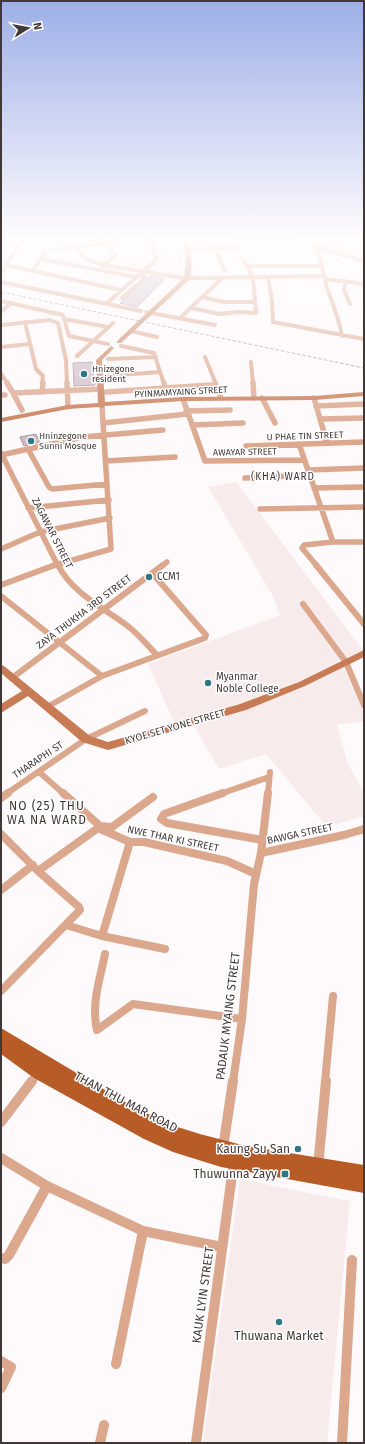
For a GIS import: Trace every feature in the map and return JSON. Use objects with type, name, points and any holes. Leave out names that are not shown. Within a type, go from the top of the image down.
[{"type":"main road","name":"THAN THU MAR ROAD","points":[[1,1034],[42,1068]]},
{"type":"main road","name":"THAN THU MAR ROAD","points":[[1,1046],[42,1068],[149,1134],[173,1145],[318,1171],[364,1186]]},
{"type":"main road","name":"THAN THU MAR ROAD","points":[[318,1171],[364,1172]]},
{"type":"street","points":[[28,307],[63,315],[70,336],[152,352],[156,357],[165,388]]},
{"type":"street","points":[[124,307],[215,325]]},
{"type":"street","points":[[1,585],[57,564],[111,549],[102,406],[103,391],[99,360],[151,307]]},
{"type":"street","points":[[180,318],[191,308],[220,314],[239,312],[255,313],[256,307]]},
{"type":"street","points":[[272,307],[273,322],[364,339]]},
{"type":"street","points":[[335,307],[342,336]]},
{"type":"street","points":[[115,344],[131,331],[146,312]]},
{"type":"street","points":[[64,319],[108,327]]},
{"type":"street","points":[[1,325],[50,320],[58,323],[66,360],[68,407]]},
{"type":"street","points":[[25,322],[36,369],[42,376],[42,392]]},
{"type":"street","points":[[77,356],[113,323]]},
{"type":"street","points":[[131,331],[156,337]]},
{"type":"street","points":[[1,347],[29,344]]},
{"type":"street","points":[[108,359],[156,357]]},
{"type":"street","points":[[204,357],[221,398]]},
{"type":"street","points":[[251,362],[254,398]]},
{"type":"street","points":[[105,376],[160,372]]},
{"type":"street","points":[[1,376],[13,393],[22,410]]},
{"type":"street","points":[[13,393],[103,391],[210,384]]},
{"type":"street","name":"PYINMAMYAING STREET","points":[[1,420],[68,407],[102,406],[183,399],[314,398],[364,394]]},
{"type":"street","points":[[262,398],[275,423]]},
{"type":"street","points":[[314,398],[327,443]]},
{"type":"street","name":"AWAYAR STREET","points":[[183,399],[205,461],[304,460]]},
{"type":"street","points":[[316,406],[364,404]]},
{"type":"street","points":[[103,423],[187,413],[230,410]]},
{"type":"street","points":[[320,419],[364,418]]},
{"type":"street","points":[[192,425],[243,423]]},
{"type":"street","points":[[1,454],[83,437],[163,430]]},
{"type":"street","name":"U PHAE TIN STREET","points":[[246,446],[364,442]]},
{"type":"street","points":[[299,444],[333,542]]},
{"type":"street","points":[[28,449],[49,487],[52,489],[108,484]]},
{"type":"street","name":"ZAGAWAR STREET","points":[[1,454],[63,575],[74,587],[103,610],[130,628],[157,655]]},
{"type":"street","points":[[106,461],[175,457]]},
{"type":"street","points":[[245,478],[364,468]]},
{"type":"street","points":[[314,488],[364,487]]},
{"type":"street","points":[[28,508],[108,500]]},
{"type":"street","points":[[260,509],[364,507]]},
{"type":"street","points":[[1,549],[40,532],[110,518]]},
{"type":"street","points":[[364,542],[333,542],[304,545],[302,548],[364,624]]},
{"type":"street","name":"ZAYA THUKHA 3RD STREET","points":[[12,678],[168,562]]},
{"type":"street","points":[[47,707],[102,676],[205,638],[206,635],[152,573]]},
{"type":"street","points":[[1,596],[102,676]]},
{"type":"street","points":[[303,604],[346,662],[364,705]]},
{"type":"street","name":"KYOE SET YONE STREET","points":[[1,668],[27,692],[86,740],[108,746],[243,707],[302,684],[364,653]]},
{"type":"street","points":[[1,709],[27,692]]},
{"type":"street","name":"THARAPHI ST","points":[[1,798],[86,740],[144,711]]},
{"type":"street","name":"NWE THAR KI STREET","points":[[39,772],[99,827],[130,842],[144,842],[227,861],[256,874]]},
{"type":"street","points":[[261,853],[270,775],[164,814],[161,819],[167,823],[262,840]]},
{"type":"street","points":[[1,890],[99,827],[112,827],[153,797]]},
{"type":"street","name":"BAWGA STREET","points":[[256,874],[261,853],[344,836],[364,828]]},
{"type":"street","points":[[1,834],[36,868],[80,907],[78,914],[1,991]]},
{"type":"street","points":[[102,936],[130,842]]},
{"type":"street","name":"PADAUK MYAING STREET","points":[[228,1155],[256,874]]},
{"type":"street","points":[[66,925],[102,936],[165,949]]},
{"type":"street","points":[[105,954],[97,993],[94,1022],[97,1030],[134,1004],[242,1019]]},
{"type":"street","points":[[318,1171],[333,996]]},
{"type":"street","points":[[1,1122],[42,1068]]},
{"type":"street","name":"KAUK LYIN STREET","points":[[196,1443],[222,1248],[228,1155]]},
{"type":"street","points":[[1,1158],[47,1186],[143,1231],[222,1248]]},
{"type":"street","points":[[1,1258],[5,1259],[9,1255],[47,1186]]},
{"type":"street","points":[[116,1364],[143,1231]]},
{"type":"street","points":[[342,1443],[352,1260]]},
{"type":"street","points":[[1,1361],[12,1367],[1,1388]]},
{"type":"street","points":[[100,1443],[104,1425]]},
{"type":"shaded area","points":[[236,482],[363,650],[300,681],[241,703],[175,724],[148,664],[280,615],[273,596],[208,487]]},
{"type":"shaded area","points":[[345,666],[364,711],[364,721],[337,725],[347,762],[364,793],[364,816],[327,827],[266,754],[219,769],[194,726],[245,710],[303,687]]},
{"type":"shaded area","name":"Thuwana Market","points":[[240,1179],[350,1201],[327,1443],[203,1443]]},
{"type":"building","name":"Hnizegone resident","points":[[92,362],[95,385],[74,386],[73,363]]},
{"type":"building","name":"Hninzegone Sunni Mosque","points":[[36,434],[40,442],[24,446],[20,437]]},
{"type":"railway","points":[[74,307],[364,368]]},
{"type":"place","name":"Hnizegone resident","points":[[84,374]]},
{"type":"place","name":"Hninzegone Sunni Mosque","points":[[31,441]]},
{"type":"place","name":"CCM1","points":[[149,577]]},
{"type":"place","name":"Myanmar Noble College","points":[[208,683]]},
{"type":"place","name":"Kaung Su San","points":[[298,1149]]},
{"type":"place","name":"Thuwunna Zayy","points":[[285,1174]]},
{"type":"place","name":"Thuwana Market","points":[[279,1322]]},
{"type":"district","name":"(KHA) WARD","points":[[283,477]]},
{"type":"district","name":"NO (25) THU WA NA WARD","points":[[47,813]]}]
